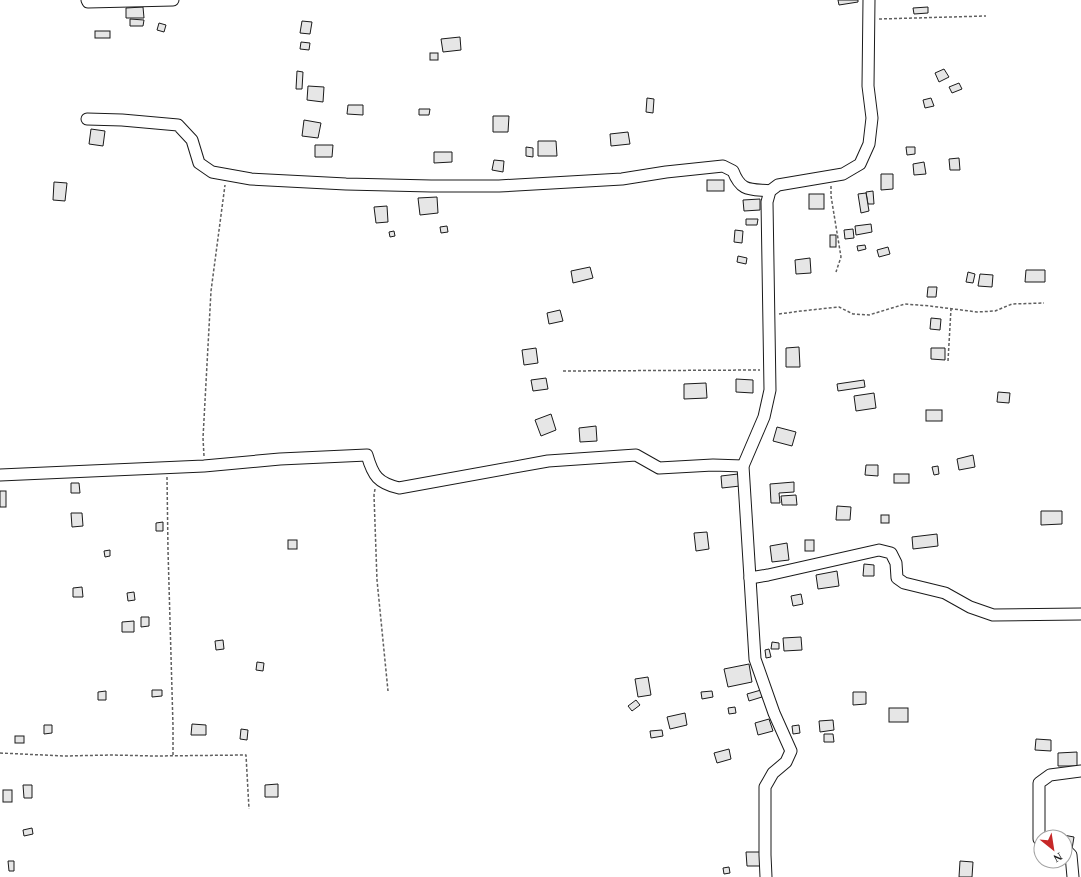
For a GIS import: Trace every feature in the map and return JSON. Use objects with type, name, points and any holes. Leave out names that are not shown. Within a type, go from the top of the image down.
[{"type":"street","points":[[87,0],[88,2],[173,0]]},
{"type":"street","points":[[766,877],[765,787],[773,773],[786,762],[791,751],[774,713],[755,659],[743,466],[764,417],[770,390],[767,202],[770,191],[778,185],[843,174],[860,164],[870,144],[872,118],[868,86],[869,0]]},
{"type":"street","points":[[87,119],[129,120],[178,125],[192,140],[200,163],[212,172],[251,179],[338,184],[499,186],[622,178],[723,166],[733,170],[739,183],[746,188],[770,191]]},
{"type":"street","points":[[0,475],[204,466],[280,459],[367,455],[371,468],[378,479],[399,488],[548,461],[636,455],[659,468],[713,465],[743,466]]},
{"type":"street","points":[[750,578],[879,550],[891,553],[896,563],[897,578],[904,583],[946,593],[970,607],[993,615],[1081,614]]},
{"type":"street","points":[[1040,829],[1040,783],[1050,775],[1081,770]]},
{"type":"path","points":[[869,19],[986,16]]},
{"type":"path","points":[[204,466],[203,438],[212,291],[227,175]]},
{"type":"path","points":[[830,176],[841,257],[836,272]]},
{"type":"path","points":[[769,316],[839,307],[853,314],[869,315],[905,304],[977,312],[994,311],[1012,304],[1044,303]]},
{"type":"path","points":[[948,361],[951,309]]},
{"type":"path","points":[[563,371],[770,370]]},
{"type":"path","points":[[167,467],[173,756]]},
{"type":"path","points":[[380,480],[374,495],[378,580],[388,691]]},
{"type":"path","points":[[0,754],[64,756],[112,754],[173,756],[246,755],[249,809]]},
{"type":"building","points":[[838,0],[858,0],[858,2],[839,5]]},
{"type":"building","points":[[143,7],[144,18],[126,18],[126,8]]},
{"type":"building","points":[[928,7],[928,13],[914,14],[913,8]]},
{"type":"building","points":[[130,19],[144,20],[143,26],[130,26]]},
{"type":"building","points":[[302,21],[312,22],[310,34],[300,33]]},
{"type":"building","points":[[159,23],[166,25],[164,32],[157,30]]},
{"type":"building","points":[[95,31],[110,31],[110,38],[95,38]]},
{"type":"building","points":[[460,37],[461,50],[443,52],[441,39]]},
{"type":"building","points":[[301,42],[310,43],[309,50],[300,49]]},
{"type":"building","points":[[430,53],[438,53],[438,60],[430,60]]},
{"type":"building","points":[[944,69],[949,77],[939,82],[935,73]]},
{"type":"building","points":[[297,71],[303,72],[302,89],[296,89]]},
{"type":"building","points":[[959,83],[962,89],[952,93],[949,87]]},
{"type":"building","points":[[308,86],[324,87],[323,102],[307,100]]},
{"type":"building","points":[[647,98],[654,99],[653,113],[646,112]]},
{"type":"building","points":[[931,98],[934,106],[925,108],[923,100]]},
{"type":"building","points":[[348,105],[363,105],[363,115],[347,114]]},
{"type":"building","points":[[419,109],[430,109],[429,115],[419,115]]},
{"type":"building","points":[[493,116],[509,116],[508,132],[493,132]]},
{"type":"building","points":[[304,120],[321,123],[318,138],[302,136]]},
{"type":"building","points":[[91,129],[105,131],[103,146],[89,144]]},
{"type":"building","points":[[628,132],[630,144],[611,146],[610,134]]},
{"type":"building","points":[[538,141],[556,141],[557,156],[538,156]]},
{"type":"building","points":[[315,145],[333,145],[332,157],[315,157]]},
{"type":"building","points":[[526,147],[533,148],[533,157],[526,156]]},
{"type":"building","points":[[906,147],[915,147],[915,154],[907,155]]},
{"type":"building","points":[[434,152],[452,152],[452,162],[434,163]]},
{"type":"building","points":[[959,158],[960,170],[950,170],[949,159]]},
{"type":"building","points":[[494,160],[504,161],[503,172],[492,170]]},
{"type":"building","points":[[924,162],[926,174],[914,175],[913,164]]},
{"type":"building","points":[[881,174],[893,174],[893,189],[881,190]]},
{"type":"building","points":[[707,180],[724,180],[724,191],[707,191]]},
{"type":"building","points":[[54,182],[67,183],[65,201],[53,200]]},
{"type":"building","points":[[873,191],[874,204],[868,204],[866,192]]},
{"type":"building","points":[[866,193],[869,211],[861,213],[858,194]]},
{"type":"building","points":[[809,194],[824,194],[824,209],[809,209]]},
{"type":"building","points":[[437,197],[438,213],[420,215],[418,198]]},
{"type":"building","points":[[760,199],[760,210],[744,211],[743,200]]},
{"type":"building","points":[[387,206],[388,222],[376,223],[374,207]]},
{"type":"building","points":[[746,219],[758,219],[757,225],[746,225]]},
{"type":"building","points":[[871,224],[872,232],[856,235],[855,226]]},
{"type":"building","points":[[447,226],[448,232],[441,233],[440,227]]},
{"type":"building","points":[[853,229],[854,238],[845,239],[844,230]]},
{"type":"building","points":[[735,230],[743,231],[742,243],[734,242]]},
{"type":"building","points":[[394,231],[395,236],[390,237],[389,232]]},
{"type":"building","points":[[830,235],[836,235],[836,247],[830,247]]},
{"type":"building","points":[[865,245],[866,249],[858,251],[857,246]]},
{"type":"building","points":[[888,247],[890,254],[879,257],[877,250]]},
{"type":"building","points":[[738,256],[747,258],[746,264],[737,262]]},
{"type":"building","points":[[810,258],[811,273],[796,274],[795,260]]},
{"type":"building","points":[[590,267],[593,278],[573,283],[571,271]]},
{"type":"building","points":[[1026,270],[1045,270],[1045,282],[1025,282]]},
{"type":"building","points":[[968,272],[975,274],[973,283],[966,282]]},
{"type":"building","points":[[980,274],[993,275],[992,287],[978,286]]},
{"type":"building","points":[[928,287],[937,287],[936,297],[927,297]]},
{"type":"building","points":[[560,310],[563,321],[549,324],[547,313]]},
{"type":"building","points":[[931,318],[941,319],[940,330],[930,329]]},
{"type":"building","points":[[799,347],[800,367],[786,367],[786,348]]},
{"type":"building","points":[[536,348],[538,363],[524,365],[522,350]]},
{"type":"building","points":[[931,348],[945,348],[945,360],[931,359]]},
{"type":"building","points":[[546,378],[548,389],[533,391],[531,380]]},
{"type":"building","points":[[736,379],[753,380],[753,393],[736,392]]},
{"type":"building","points":[[864,380],[865,387],[838,391],[837,384]]},
{"type":"building","points":[[706,383],[707,398],[684,399],[684,384]]},
{"type":"building","points":[[998,392],[1010,393],[1009,403],[997,402]]},
{"type":"building","points":[[874,393],[876,408],[856,411],[854,396]]},
{"type":"building","points":[[926,410],[942,410],[942,421],[926,421]]},
{"type":"building","points":[[551,414],[556,430],[541,436],[535,420]]},
{"type":"building","points":[[596,426],[597,441],[580,442],[579,428]]},
{"type":"building","points":[[777,427],[796,432],[792,446],[773,441]]},
{"type":"building","points":[[973,455],[975,467],[959,470],[957,459]]},
{"type":"building","points":[[866,465],[878,465],[878,476],[865,475]]},
{"type":"building","points":[[938,466],[939,474],[934,475],[932,467]]},
{"type":"building","points":[[738,474],[740,486],[722,488],[721,476]]},
{"type":"building","points":[[894,474],[909,474],[909,483],[894,483]]},
{"type":"building","points":[[794,482],[794,492],[779,493],[780,503],[771,503],[770,484]]},
{"type":"building","points":[[71,483],[79,483],[80,493],[71,493]]},
{"type":"building","points":[[0,491],[6,491],[6,507],[0,507]]},
{"type":"building","points":[[796,495],[797,505],[782,505],[781,496]]},
{"type":"building","points":[[837,506],[851,507],[850,520],[836,520]]},
{"type":"building","points":[[1041,511],[1062,511],[1062,524],[1041,525]]},
{"type":"building","points":[[71,513],[82,513],[83,526],[72,527]]},
{"type":"building","points":[[881,515],[889,515],[889,523],[881,523]]},
{"type":"building","points":[[163,522],[163,531],[156,531],[156,523]]},
{"type":"building","points":[[707,532],[709,549],[696,551],[694,533]]},
{"type":"building","points":[[937,534],[938,546],[913,549],[912,537]]},
{"type":"building","points":[[288,540],[297,540],[297,549],[288,549]]},
{"type":"building","points":[[805,540],[814,540],[814,551],[805,551]]},
{"type":"building","points":[[787,543],[789,560],[772,562],[770,546]]},
{"type":"building","points":[[110,550],[110,556],[105,557],[104,551]]},
{"type":"building","points":[[864,564],[874,565],[874,576],[863,576]]},
{"type":"building","points":[[837,571],[839,586],[818,589],[816,575]]},
{"type":"building","points":[[82,587],[83,597],[73,597],[73,588]]},
{"type":"building","points":[[134,592],[135,600],[128,601],[127,593]]},
{"type":"building","points":[[801,594],[803,604],[793,606],[791,596]]},
{"type":"building","points":[[141,617],[149,617],[149,626],[141,627]]},
{"type":"building","points":[[134,621],[134,632],[122,632],[122,622]]},
{"type":"building","points":[[801,637],[802,650],[784,651],[783,638]]},
{"type":"building","points":[[223,640],[224,649],[216,650],[215,641]]},
{"type":"building","points":[[772,642],[779,643],[779,649],[771,649]]},
{"type":"building","points":[[769,649],[771,657],[766,658],[765,650]]},
{"type":"building","points":[[257,662],[264,663],[263,671],[256,670]]},
{"type":"building","points":[[749,664],[752,682],[728,687],[724,669]]},
{"type":"building","points":[[648,677],[651,695],[638,697],[635,679]]},
{"type":"building","points":[[152,690],[162,690],[162,696],[152,697]]},
{"type":"building","points":[[761,690],[762,697],[749,701],[747,694]]},
{"type":"building","points":[[106,691],[106,700],[98,700],[98,692]]},
{"type":"building","points":[[712,691],[713,697],[702,699],[701,692]]},
{"type":"building","points":[[853,692],[866,692],[866,704],[853,705]]},
{"type":"building","points":[[636,700],[640,705],[632,711],[628,706]]},
{"type":"building","points":[[735,707],[736,713],[729,714],[728,708]]},
{"type":"building","points":[[889,708],[908,708],[908,722],[889,722]]},
{"type":"building","points":[[685,713],[687,725],[670,729],[667,717]]},
{"type":"building","points":[[769,719],[773,731],[758,735],[755,723]]},
{"type":"building","points":[[833,720],[834,730],[820,732],[819,721]]},
{"type":"building","points":[[192,724],[206,725],[206,735],[191,735]]},
{"type":"building","points":[[44,725],[52,725],[52,733],[44,734]]},
{"type":"building","points":[[799,725],[800,733],[793,734],[792,726]]},
{"type":"building","points":[[241,729],[248,730],[247,740],[240,739]]},
{"type":"building","points":[[662,730],[663,736],[651,738],[650,731]]},
{"type":"building","points":[[824,734],[833,734],[834,742],[824,742]]},
{"type":"building","points":[[15,736],[24,736],[24,743],[15,743]]},
{"type":"building","points":[[1036,739],[1051,740],[1051,751],[1035,750]]},
{"type":"building","points":[[729,749],[731,759],[717,763],[714,753]]},
{"type":"building","points":[[1077,752],[1077,766],[1058,766],[1058,753]]},
{"type":"building","points":[[278,784],[278,797],[265,797],[265,785]]},
{"type":"building","points":[[23,785],[32,785],[32,798],[24,798]]},
{"type":"building","points":[[3,790],[12,790],[12,802],[3,802]]},
{"type":"building","points":[[32,828],[33,834],[24,836],[23,830]]},
{"type":"building","points":[[746,852],[761,852],[761,866],[747,866]]},
{"type":"building","points":[[8,861],[14,861],[14,871],[9,871]]},
{"type":"building","points":[[960,861],[973,862],[972,877],[959,877]]},
{"type":"building","points":[[729,867],[730,873],[724,874],[723,868]]}]
